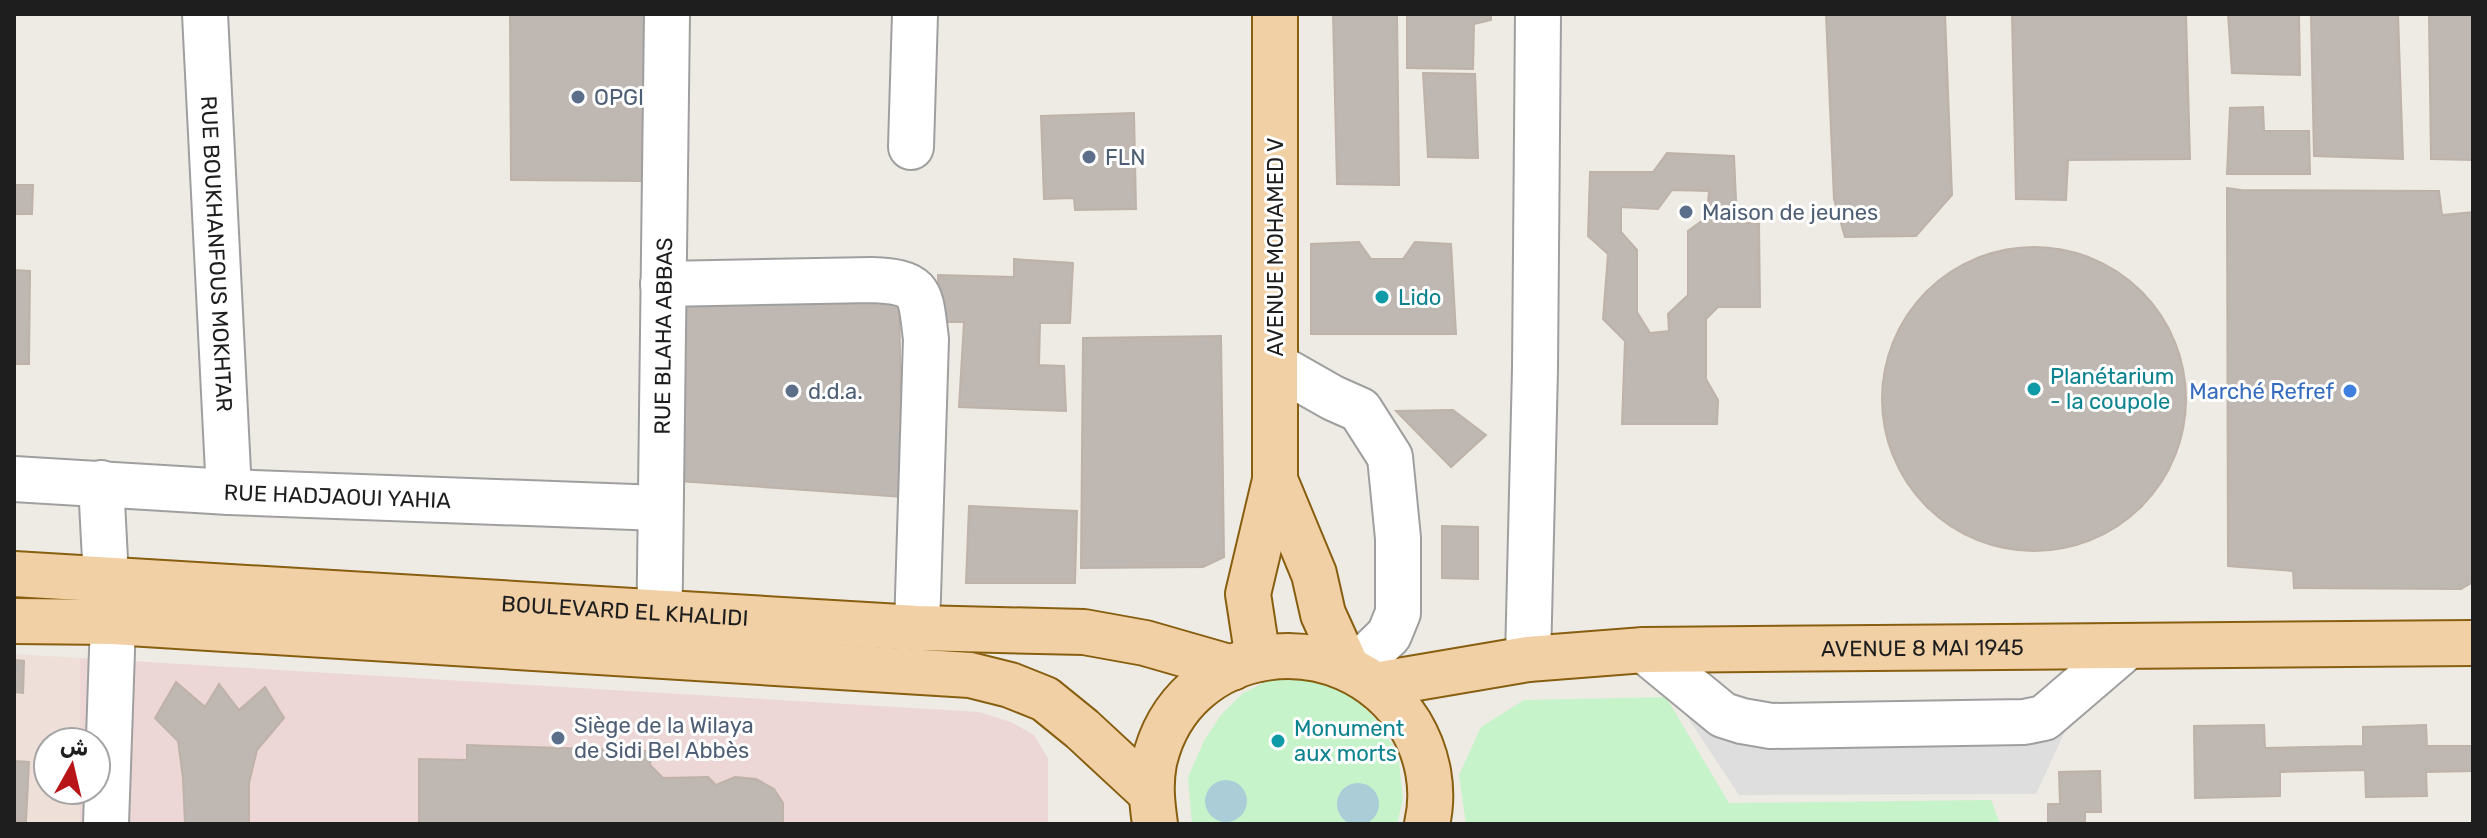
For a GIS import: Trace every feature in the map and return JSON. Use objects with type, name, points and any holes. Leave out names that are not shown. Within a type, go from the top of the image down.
[{"type":"main road","name":"AVENUE MOHAMED V","points":[[1275,14],[1275,480]]},
{"type":"main road","points":[[1245,663],[1248,594],[1275,480]]},
{"type":"main road","points":[[1275,480],[1314,574],[1323,614],[1358,674],[1402,712],[1419,739],[1428,765],[1431,793],[1427,824]]},
{"type":"main road","name":"BOULEVARD EL KHALIDI","points":[[14,574],[917,628],[1084,632],[1245,663]]},
{"type":"main road","points":[[14,621],[113,622],[970,675],[1010,685],[1045,699],[1082,729],[1153,808]]},
{"type":"main road","name":"AVENUE 8 MAI 1945","points":[[1358,674],[1644,650],[2473,643]]},
{"type":"main road","points":[[1153,808],[1154,762],[1165,733],[1182,706],[1205,684],[1245,663],[1303,655],[1358,674]]},
{"type":"street","name":"RUE BOUKHANFOUS MOKHTAR","points":[[205,14],[229,492]]},
{"type":"street","name":"RUE BLAHA ABBAS","points":[[659,657],[667,14]]},
{"type":"street","points":[[911,147],[915,14]]},
{"type":"street","points":[[1528,659],[1535,369],[1538,14]]},
{"type":"street","points":[[663,284],[872,280],[893,281],[913,287],[921,299],[926,339],[917,628]]},
{"type":"street","points":[[1275,365],[1360,410],[1390,457],[1398,538],[1398,613],[1389,635],[1358,674]]},
{"type":"street","name":"RUE HADJAOUI YAHIA","points":[[14,479],[229,492],[660,508]]},
{"type":"street","points":[[101,483],[106,579],[113,622],[106,824]]},
{"type":"street","points":[[1644,650],[1723,715],[1771,726],[2024,722],[2044,718],[2128,646]]},
{"type":"shaded area","points":[[14,654],[80,658],[80,726],[32,726],[32,806],[80,806],[80,824],[14,824]]},
{"type":"shaded area","name":"Siège de la Wilaya de Sidi Bel Abbès","points":[[80,658],[979,712],[1011,722],[1034,735],[1048,758],[1048,824],[80,824],[80,806],[112,806],[112,726],[80,726]]},
{"type":"shaded area","points":[[1682,709],[2075,710],[2036,794],[1739,795]]},
{"type":"green space","points":[[1312,674],[1345,686],[1376,720],[1398,753],[1403,799],[1397,824],[1192,824],[1188,777],[1204,741],[1221,715],[1242,694],[1274,677]]},
{"type":"green space","points":[[1666,697],[1729,803],[1991,800],[2000,824],[1466,824],[1459,775],[1481,727],[1524,700]]},
{"type":"water","points":[[1226,780],[1241,786],[1247,801],[1241,816],[1226,822],[1211,816],[1205,801],[1211,786]]},
{"type":"water","points":[[1358,783],[1373,789],[1379,804],[1373,819],[1358,825],[1343,819],[1337,804],[1343,789]]},
{"type":"building","name":"OPGI","points":[[510,14],[646,14],[645,181],[511,180]]},
{"type":"building","points":[[1333,14],[1397,14],[1399,185],[1337,184]]},
{"type":"building","points":[[1407,14],[1491,14],[1491,20],[1474,24],[1473,69],[1407,68]]},
{"type":"building","points":[[1826,14],[1945,14],[1952,195],[1916,236],[1845,237],[1834,199]]},
{"type":"building","points":[[2012,14],[2186,14],[2190,159],[2068,160],[2066,200],[2016,199]]},
{"type":"building","points":[[2228,14],[2299,14],[2300,75],[2232,73]]},
{"type":"building","points":[[2311,14],[2398,14],[2403,159],[2314,156]]},
{"type":"building","points":[[2429,14],[2473,14],[2473,160],[2431,159]]},
{"type":"building","points":[[1423,73],[1475,74],[1478,158],[1428,157]]},
{"type":"building","points":[[2263,107],[2264,131],[2309,131],[2310,174],[2227,174],[2230,108]]},
{"type":"building","name":"FLN","points":[[1134,113],[1136,209],[1075,210],[1074,198],[1044,199],[1041,116]]},
{"type":"building","points":[[14,123],[15,185],[33,185],[32,214],[14,214]]},
{"type":"building","points":[[1667,153],[1734,156],[1737,222],[1759,224],[1760,307],[1718,307],[1706,319],[1706,379],[1718,400],[1717,424],[1622,424],[1625,341],[1603,319],[1608,254],[1588,236],[1590,172],[1653,172]],"holes":[[[1672,190],[1709,191],[1707,217],[1688,231],[1688,295],[1668,314],[1669,331],[1650,333],[1637,312],[1637,250],[1621,232],[1621,207],[1658,209]]]},
{"type":"building","name":"Marché Refref","points":[[2227,188],[2439,191],[2442,215],[2473,212],[2473,582],[2461,589],[2294,588],[2293,571],[2228,566]]},
{"type":"building","name":"Lido","points":[[1359,242],[1371,259],[1403,259],[1415,242],[1451,244],[1456,334],[1311,334],[1311,244]]},
{"type":"building","name":"Planétarium - la coupole","points":[[2034,247],[2064,250],[2092,259],[2118,273],[2141,292],[2160,315],[2174,341],[2183,369],[2186,399],[2183,429],[2174,457],[2160,483],[2141,506],[2118,525],[2092,539],[2064,548],[2034,551],[2004,548],[1976,539],[1950,525],[1927,506],[1908,483],[1894,457],[1885,429],[1882,399],[1885,369],[1894,341],[1908,315],[1927,292],[1950,273],[1976,259],[2004,250]]},
{"type":"building","points":[[1014,259],[1073,263],[1070,323],[1040,323],[1039,365],[1064,366],[1066,411],[959,407],[964,322],[939,322],[938,275],[1014,277]]},
{"type":"building","points":[[14,270],[30,271],[29,364],[14,364]]},
{"type":"building","name":"d.d.a.","points":[[687,299],[899,302],[903,497],[679,481]]},
{"type":"building","points":[[1221,336],[1224,557],[1203,567],[1081,568],[1083,338]]},
{"type":"building","points":[[1453,410],[1486,435],[1451,467],[1396,411]]},
{"type":"building","points":[[969,506],[1077,511],[1075,583],[966,583]]},
{"type":"building","points":[[1442,526],[1478,527],[1478,579],[1442,578]]},
{"type":"building","points":[[14,660],[24,661],[23,693],[14,692]]},
{"type":"building","points":[[176,682],[205,707],[219,684],[239,710],[265,687],[284,718],[257,750],[249,783],[249,824],[185,824],[178,741],[155,718]]},
{"type":"building","points":[[2264,725],[2265,748],[2363,746],[2363,727],[2426,725],[2427,746],[2473,746],[2473,771],[2426,772],[2427,796],[2366,797],[2365,770],[2280,772],[2280,796],[2195,798],[2194,726]]},
{"type":"building","points":[[467,745],[651,751],[650,765],[663,778],[708,777],[716,785],[735,777],[756,779],[774,789],[783,803],[783,823],[799,824],[419,824],[419,759],[467,760]]},
{"type":"building","points":[[14,761],[29,762],[26,821],[14,821]]},
{"type":"building","points":[[2100,771],[2101,812],[2085,812],[2085,824],[2048,824],[2048,804],[2060,804],[2059,772]]},
{"type":"place","name":"OPGI","points":[[578,97]]},
{"type":"place","name":"FLN","points":[[1089,157]]},
{"type":"place","name":"Maison de jeunes","points":[[1686,212]]},
{"type":"place","name":"Lido","points":[[1382,297]]},
{"type":"place","name":"Planétarium - la coupole","points":[[2034,389]]},
{"type":"place","name":"d.d.a.","points":[[792,391]]},
{"type":"place","name":"Marché Refref","points":[[2350,391]]},
{"type":"place","name":"Siège de la Wilaya de Sidi Bel Abbès","points":[[558,738]]},
{"type":"place","name":"Monument aux morts","points":[[1278,741]]}]
